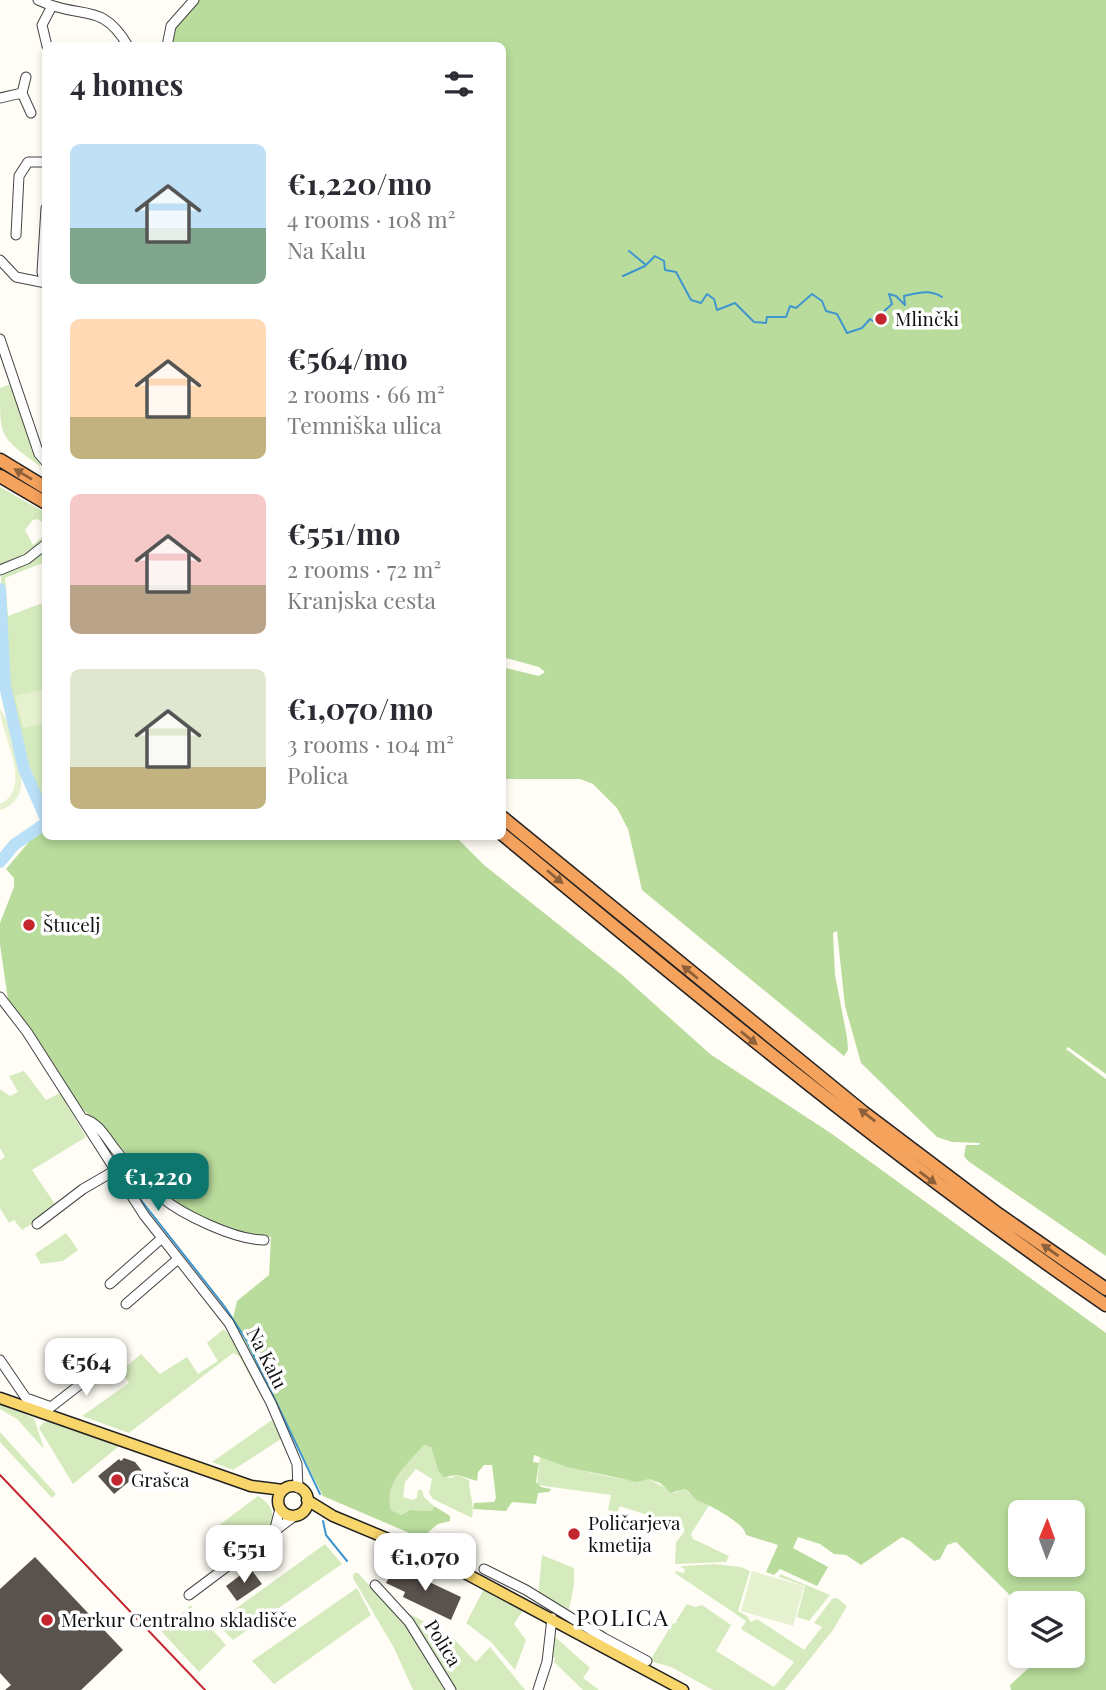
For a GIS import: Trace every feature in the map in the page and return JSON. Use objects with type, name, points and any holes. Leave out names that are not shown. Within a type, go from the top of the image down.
[{"type":"highway","points":[[0,460],[42,486]]},
{"type":"highway","points":[[0,476],[42,501]]},
{"type":"highway","points":[[506,820],[872,1119],[998,1214],[1106,1289]]},
{"type":"highway","points":[[506,837],[852,1120],[1001,1232],[1106,1305]]},
{"type":"main road","points":[[0,1398],[30,1404],[251,1486],[283,1490],[298,1488],[305,1493],[302,1509]]},
{"type":"main road","points":[[251,1486],[289,1515],[302,1509],[333,1516],[448,1564],[635,1660],[683,1690]]},
{"type":"main road","points":[[279,1507],[279,1497],[283,1490]]},
{"type":"street","points":[[38,0],[52,6],[99,10],[111,17],[126,42]]},
{"type":"street","points":[[168,42],[171,26],[194,0]]},
{"type":"street","points":[[46,42],[42,25],[52,6]]},
{"type":"street","points":[[26,77],[22,93],[31,113]]},
{"type":"street","points":[[0,98],[22,93]]},
{"type":"street","points":[[16,234],[19,176],[28,162],[42,162]]},
{"type":"street","points":[[0,260],[16,277],[42,282]]},
{"type":"street","points":[[0,339],[42,457]]},
{"type":"street","points":[[3,569],[27,559],[42,547]]},
{"type":"street","name":"Na Kalu","points":[[0,997],[27,1032],[114,1171],[162,1238],[229,1323],[271,1403],[297,1464],[298,1488]]},
{"type":"street","points":[[82,1118],[94,1121],[118,1153],[161,1198],[193,1217],[235,1234],[264,1240]]},
{"type":"street","points":[[37,1224],[83,1189],[114,1171]]},
{"type":"street","points":[[110,1284],[162,1238]]},
{"type":"street","points":[[126,1304],[178,1259]]},
{"type":"street","points":[[0,1360],[30,1404],[51,1407],[104,1366]]},
{"type":"street","points":[[274,1532],[279,1507]]},
{"type":"street","points":[[189,1595],[302,1509]]},
{"type":"street","points":[[484,1569],[526,1590],[635,1660],[647,1661]]},
{"type":"street","name":"Polica","points":[[375,1585],[409,1622],[451,1690]]},
{"type":"street","points":[[538,1690],[547,1662],[552,1618]]},
{"type":"green space","points":[[198,0],[1106,0],[1106,1074],[1068,1047],[1066,1049],[1106,1079],[1106,1256],[968,1161],[964,1156],[966,1145],[980,1143],[952,1142],[937,1137],[861,1063],[845,1006],[837,931],[833,933],[835,975],[847,1037],[848,1050],[844,1056],[642,890],[628,829],[617,808],[593,784],[580,779],[506,779],[506,668],[539,676],[545,672],[539,667],[506,658],[506,42],[172,42],[174,27]]},
{"type":"green space","points":[[11,384],[41,467],[10,442],[2,428],[0,388]]},
{"type":"green space","points":[[0,487],[42,511],[42,522],[38,519],[33,520],[25,530],[33,545],[42,537],[42,540],[31,551],[0,565]]},
{"type":"green space","points":[[42,553],[42,563],[5,578],[8,616],[42,603],[42,813],[24,769],[6,686],[0,688],[0,646],[4,659],[1,573]]},
{"type":"green space","points":[[42,690],[42,724],[23,728],[15,696]]},
{"type":"green space","points":[[0,709],[19,758],[21,779],[16,799],[11,805],[0,810],[0,804],[10,796],[15,785],[15,773]]},
{"type":"green space","points":[[42,827],[42,840],[459,840],[484,865],[622,975],[710,1054],[832,1134],[1106,1333],[1106,1690],[1011,1690],[1010,1685],[1029,1668],[1085,1668],[1085,1591],[1008,1591],[1008,1593],[956,1542],[947,1545],[940,1559],[934,1561],[902,1537],[861,1565],[846,1555],[834,1554],[820,1544],[798,1537],[793,1548],[828,1567],[817,1586],[780,1569],[774,1575],[766,1572],[778,1545],[746,1535],[733,1520],[697,1500],[684,1489],[671,1493],[660,1483],[649,1479],[637,1482],[567,1467],[534,1455],[533,1462],[539,1463],[536,1482],[541,1487],[551,1489],[549,1492],[538,1493],[536,1504],[512,1502],[506,1511],[473,1509],[474,1503],[494,1502],[496,1498],[492,1465],[484,1465],[478,1472],[477,1481],[458,1475],[443,1477],[431,1447],[424,1445],[398,1475],[390,1500],[391,1510],[401,1515],[410,1510],[432,1511],[434,1506],[450,1516],[450,1521],[438,1524],[421,1538],[323,1496],[233,1318],[237,1301],[269,1275],[271,1237],[221,1228],[157,1192],[162,1177],[158,1171],[131,1158],[78,1104],[8,1000],[0,944],[0,923],[14,887],[14,878],[6,869]]},
{"type":"green space","points":[[24,1071],[46,1100],[60,1093],[86,1137],[32,1170],[57,1207],[22,1230],[14,1220],[9,1223],[0,1208],[0,1160],[5,1157],[0,1148],[0,1089],[10,1096],[18,1092],[9,1076]]},
{"type":"green space","points":[[66,1233],[78,1250],[63,1261],[41,1264],[35,1254]]},
{"type":"green space","points":[[224,1329],[234,1341],[264,1402],[239,1356],[233,1353],[129,1433],[82,1416],[129,1383],[121,1371],[141,1354],[160,1374],[187,1357],[198,1374],[218,1361],[207,1343]]},
{"type":"green space","points":[[0,1404],[34,1418],[44,1449],[17,1419],[0,1409]]},
{"type":"green space","points":[[272,1420],[281,1439],[233,1470],[212,1462]]},
{"type":"green space","points":[[44,1422],[52,1422],[119,1446],[73,1484],[39,1428]]},
{"type":"green space","points":[[0,1432],[56,1494],[52,1498],[0,1442]]},
{"type":"green space","points":[[424,1445],[431,1447],[438,1470],[450,1478],[458,1475],[469,1480],[472,1518],[433,1499],[429,1493],[432,1479],[416,1469],[405,1482],[403,1497],[413,1500],[417,1498],[418,1490],[422,1490],[424,1497],[434,1506],[432,1511],[410,1510],[401,1515],[391,1510],[391,1491],[398,1474]]},
{"type":"green space","points":[[540,1456],[610,1477],[649,1479],[674,1493],[684,1489],[698,1500],[710,1504],[691,1534],[693,1539],[729,1556],[726,1562],[675,1564],[676,1542],[685,1531],[676,1531],[656,1518],[620,1506],[617,1512],[608,1510],[611,1495],[537,1485]]},
{"type":"green space","points":[[258,1496],[270,1507],[272,1524],[238,1554],[218,1526]]},
{"type":"green space","points":[[325,1544],[342,1564],[233,1640],[216,1623]]},
{"type":"green space","points":[[542,1555],[574,1568],[574,1586],[569,1609],[564,1611],[538,1596]]},
{"type":"green space","points":[[714,1564],[741,1567],[750,1571],[738,1611],[751,1622],[757,1619],[804,1650],[822,1627],[814,1623],[832,1599],[837,1598],[847,1606],[833,1630],[785,1690],[713,1690],[671,1667],[650,1661],[672,1624],[678,1622],[676,1621],[687,1604],[695,1607],[702,1605],[731,1625],[716,1651],[774,1687],[794,1662],[741,1629],[746,1621],[675,1573],[684,1573],[685,1569],[680,1567],[683,1566]]},
{"type":"green space","points":[[752,1571],[804,1586],[793,1626],[741,1611]]},
{"type":"green space","points":[[354,1573],[358,1573],[410,1630],[446,1690],[413,1690],[394,1648],[353,1578]]},
{"type":"green space","points":[[780,1574],[830,1595],[809,1621],[797,1617],[805,1586],[779,1577]]},
{"type":"green space","points":[[357,1588],[371,1615],[274,1684],[252,1661]]},
{"type":"green space","points":[[484,1589],[524,1609],[514,1624],[526,1640],[515,1670],[491,1642],[466,1623]]},
{"type":"green space","points":[[191,1605],[195,1615],[199,1615],[226,1645],[199,1672],[162,1632]]},
{"type":"green space","points":[[410,1614],[452,1637],[476,1662],[490,1647],[525,1690],[455,1690],[408,1617]]},
{"type":"green space","points":[[554,1636],[590,1668],[583,1678],[599,1690],[583,1690],[554,1662],[555,1658],[550,1656]]},
{"type":"building","name":"Grašca","points":[[124,1458],[135,1462],[142,1471],[114,1494],[98,1476]]},
{"type":"building","name":"Merkur Centralno skladišče","points":[[35,1557],[123,1650],[81,1690],[5,1690],[11,1685],[0,1673],[0,1589]]},
{"type":"building","points":[[395,1566],[461,1597],[451,1620],[403,1597],[405,1592],[386,1583]]},
{"type":"building","points":[[250,1568],[262,1584],[237,1601],[226,1586]]},
{"type":"waterway","points":[[629,251],[646,265],[655,256],[664,261],[665,270],[676,272],[691,300],[701,303],[707,294],[714,299],[717,310],[735,303],[754,322],[766,323],[767,317],[786,317],[790,306],[796,308],[812,294],[822,301],[826,311],[837,314],[847,333],[862,328],[870,319],[879,325],[882,313],[892,304],[889,294],[896,296],[905,305],[904,296],[928,292],[942,297]]},
{"type":"waterway","points":[[623,276],[645,266]]},
{"type":"waterway","points":[[0,589],[5,686],[24,769],[42,810]]},
{"type":"waterway","points":[[0,862],[14,845],[42,826]]},
{"type":"waterway","points":[[133,1190],[225,1307],[247,1341],[320,1494]]},
{"type":"waterway","points":[[323,1521],[326,1535],[347,1561]]},
{"type":"railway","points":[[0,1475],[205,1690]]},
{"type":"place","name":"Mlinčki","points":[[881,319]]},
{"type":"place","name":"Štucelj","points":[[29,925]]},
{"type":"place","name":"Grašca","points":[[117,1480]]},
{"type":"place","name":"Poličarjeva kmetija","points":[[574,1534]]},
{"type":"place","name":"Merkur Centralno skladišče","points":[[47,1620]]},
{"type":"district","name":"POLICA","points":[[623,1618]]}]
